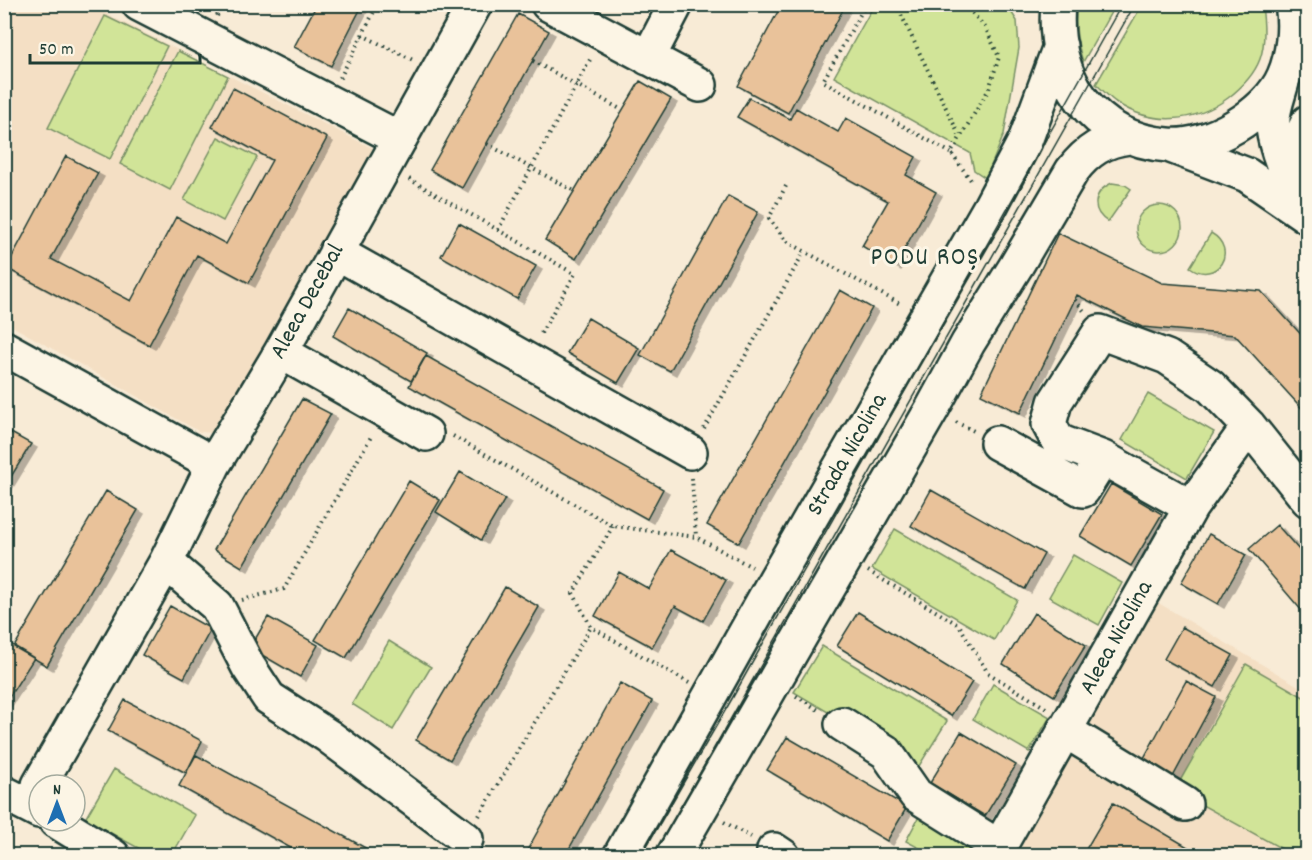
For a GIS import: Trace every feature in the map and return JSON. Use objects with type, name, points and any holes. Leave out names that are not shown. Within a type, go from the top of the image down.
[{"type":"street","points":[[139,4],[328,101],[392,152]]},
{"type":"street","name":"Aleea Decebal","points":[[49,773],[165,562],[214,464],[281,352],[476,4]]},
{"type":"street","points":[[548,4],[700,85]]},
{"type":"street","points":[[648,58],[676,4]]},
{"type":"street","points":[[1058,4],[1056,18],[1065,72],[1081,101],[1103,121],[1129,137],[1169,146],[1247,175],[1304,211]]},
{"type":"street","points":[[1292,4],[1293,63],[1275,106],[1273,127],[1278,149],[1304,211]]},
{"type":"street","name":"Strada Nicolina","points":[[620,855],[775,580],[893,378],[1025,141],[1060,46]]},
{"type":"street","points":[[1169,146],[1216,137],[1240,124],[1272,94],[1293,63]]},
{"type":"street","points":[[1304,211],[1301,137],[1308,122]]},
{"type":"street","name":"Strada Nicolina","points":[[673,855],[968,343],[1072,171],[1081,159],[1097,146],[1114,139],[1129,137]]},
{"type":"street","points":[[336,252],[690,452]]},
{"type":"street","points":[[1191,507],[1102,458],[1058,441],[1049,424],[1055,402],[1100,332],[1167,357],[1210,386],[1249,426],[1308,500]]},
{"type":"street","points":[[4,348],[214,464]]},
{"type":"street","points":[[281,352],[426,434]]},
{"type":"street","name":"Aleea Nicolina","points":[[996,851],[1191,507],[1249,426]]},
{"type":"street","points":[[998,443],[1083,490],[1102,458]]},
{"type":"street","points":[[165,562],[217,606],[248,666],[269,698],[328,736],[466,839]]},
{"type":"street","points":[[842,724],[886,752],[916,795],[996,851]]},
{"type":"street","points":[[1067,726],[1185,804]]},
{"type":"street","points":[[81,833],[113,855]]},
{"type":"path","points":[[328,101],[378,4]]},
{"type":"path","points":[[866,4],[823,81],[951,153],[975,185]]},
{"type":"path","points":[[896,4],[960,137]]},
{"type":"path","points":[[951,153],[989,89],[999,57],[985,27],[964,4]]},
{"type":"path","points":[[498,230],[604,34]]},
{"type":"path","points":[[362,35],[438,72]]},
{"type":"path","points":[[533,61],[622,110]]},
{"type":"path","points":[[486,144],[574,191]]},
{"type":"path","points":[[392,152],[498,230],[575,274],[526,358]]},
{"type":"path","points":[[786,186],[769,218],[786,241],[904,306]]},
{"type":"path","points":[[696,537],[690,452],[804,252]]},
{"type":"path","points":[[932,409],[998,443]]},
{"type":"path","points":[[217,606],[284,589],[385,411]]},
{"type":"path","points":[[426,434],[433,424],[613,526],[696,537],[775,580]]},
{"type":"path","points":[[613,526],[573,593],[591,627],[710,695]]},
{"type":"path","points":[[844,557],[959,625],[988,673],[1067,726]]},
{"type":"path","points":[[466,839],[591,627]]},
{"type":"path","points":[[772,681],[842,724]]},
{"type":"path","points":[[699,809],[778,853]]},
{"type":"shaded area","points":[[5,5],[89,5],[378,151],[215,433],[200,432],[5,322]]},
{"type":"shaded area","points":[[1145,595],[1307,691],[1307,855],[993,856]]},
{"type":"green space","points":[[874,5],[1007,5],[1017,21],[1019,48],[1004,134],[986,178],[974,170],[970,153],[834,77]]},
{"type":"green space","points":[[1077,5],[1115,5],[1083,62],[1077,34]]},
{"type":"green space","points":[[1142,5],[1262,5],[1264,39],[1257,65],[1247,81],[1233,94],[1201,113],[1187,117],[1159,118],[1131,110],[1114,101],[1096,84]]},
{"type":"green space","points":[[105,16],[167,46],[110,159],[48,128]]},
{"type":"green space","points":[[178,51],[228,76],[170,190],[120,164]]},
{"type":"green space","points":[[218,137],[257,157],[223,221],[184,200]]},
{"type":"green space","points":[[1112,183],[1125,185],[1131,189],[1108,222],[1098,212],[1096,201],[1101,191]]},
{"type":"green space","points":[[1159,205],[1175,212],[1182,228],[1175,244],[1159,251],[1143,244],[1136,228],[1143,212]]},
{"type":"green space","points":[[1211,233],[1224,248],[1224,256],[1216,269],[1200,272],[1190,267]]},
{"type":"green space","points":[[1148,394],[1214,432],[1187,478],[1122,440]]},
{"type":"green space","points":[[895,529],[1017,600],[994,640],[872,569]]},
{"type":"green space","points":[[1073,555],[1122,583],[1099,625],[1049,597]]},
{"type":"green space","points":[[389,641],[431,667],[393,730],[352,704]]},
{"type":"green space","points":[[822,646],[947,721],[919,766],[794,692]]},
{"type":"green space","points":[[1246,664],[1307,699],[1308,845],[1302,855],[1293,855],[1175,790]]},
{"type":"green space","points":[[993,684],[1050,717],[1029,752],[973,719]]},
{"type":"green space","points":[[114,769],[195,815],[172,855],[151,855],[87,820],[87,816]]},
{"type":"green space","points":[[923,809],[976,838],[967,855],[932,855],[906,841]]},
{"type":"building","points":[[317,4],[363,4],[331,66],[294,47]]},
{"type":"building","points":[[782,4],[846,4],[788,113],[738,86]]},
{"type":"building","points":[[518,14],[549,31],[462,188],[430,170]]},
{"type":"building","points":[[640,81],[671,99],[576,259],[545,240]]},
{"type":"building","points":[[233,88],[327,138],[249,283],[197,255],[149,345],[6,268],[66,156],[98,173],[51,259],[131,301],[176,217],[226,244],[272,160],[212,127]]},
{"type":"building","points":[[749,98],[790,119],[796,108],[838,132],[846,118],[916,157],[906,175],[936,192],[895,266],[862,246],[888,201],[737,117]]},
{"type":"building","points":[[728,196],[758,212],[670,371],[640,355]]},
{"type":"building","points":[[459,223],[536,266],[517,299],[441,256]]},
{"type":"building","points":[[1058,233],[1162,283],[1261,291],[1308,342],[1308,415],[1235,335],[1142,327],[1077,295],[1020,413],[981,394]]},
{"type":"building","points":[[840,290],[872,308],[739,543],[707,525]]},
{"type":"building","points":[[349,308],[427,353],[411,381],[333,336]]},
{"type":"building","points":[[588,318],[639,348],[618,383],[567,353]]},
{"type":"building","points":[[426,356],[663,489],[647,519],[409,386]]},
{"type":"building","points":[[302,399],[331,414],[242,567],[214,550]]},
{"type":"building","points":[[4,429],[31,444],[4,488]]},
{"type":"building","points":[[460,472],[505,499],[481,540],[436,512]]},
{"type":"building","points":[[409,481],[440,500],[346,658],[315,640]]},
{"type":"building","points":[[1111,484],[1162,514],[1131,566],[1080,536]]},
{"type":"building","points":[[931,490],[1044,554],[1025,589],[911,526]]},
{"type":"building","points":[[106,491],[138,510],[47,666],[14,647]]},
{"type":"building","points":[[1277,525],[1308,560],[1308,618],[1249,549]]},
{"type":"building","points":[[1209,534],[1246,555],[1218,604],[1181,583]]},
{"type":"building","points":[[671,550],[726,580],[703,621],[675,606],[652,647],[595,616],[619,572],[649,589]]},
{"type":"building","points":[[505,587],[539,607],[450,760],[416,740]]},
{"type":"building","points":[[170,606],[211,629],[184,678],[142,655]]},
{"type":"building","points":[[858,612],[972,682],[951,716],[837,646]]},
{"type":"building","points":[[1034,613],[1086,645],[1054,696],[1003,664]]},
{"type":"building","points":[[268,617],[318,645],[300,677],[250,648]]},
{"type":"building","points":[[1182,627],[1233,655],[1215,687],[1164,659]]},
{"type":"building","points":[[4,640],[34,658],[4,705]]},
{"type":"building","points":[[1186,681],[1216,697],[1168,786],[1138,769]]},
{"type":"building","points":[[620,683],[652,701],[565,856],[524,856]]},
{"type":"building","points":[[125,700],[202,741],[186,773],[108,731]]},
{"type":"building","points":[[961,732],[1016,765],[985,816],[930,783]]},
{"type":"building","points":[[787,737],[907,807],[887,841],[767,770]]},
{"type":"building","points":[[196,755],[380,856],[305,856],[179,786]]},
{"type":"building","points":[[1113,803],[1203,856],[1082,856]]},
{"type":"tram line","points":[[641,856],[733,697],[1122,4]]},
{"type":"tram line","points":[[653,856],[1135,4]]},
{"type":"district","name":"PODU ROȘ","points":[[925,258]]}]
